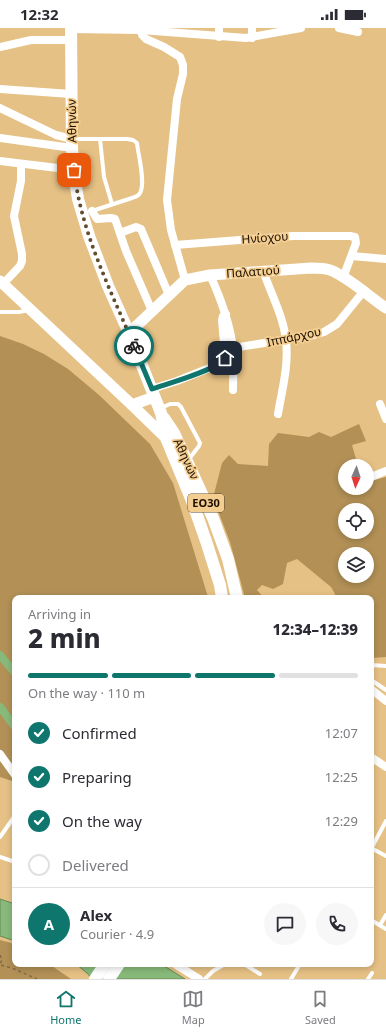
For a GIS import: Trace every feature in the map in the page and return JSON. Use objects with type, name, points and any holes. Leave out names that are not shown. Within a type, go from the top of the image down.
[{"type":"main road","name":"Αθηνών","points":[[71,32],[72,143],[76,192],[87,212],[89,236],[105,279],[129,333],[170,436],[209,548],[222,595]]},
{"type":"main road","name":"Αθηνών","points":[[170,436],[187,461],[222,540],[236,595]]},
{"type":"main road","points":[[218,595],[220,585]]},
{"type":"main road","points":[[95,979],[103,967]]},
{"type":"main road","points":[[109,979],[117,967]]},
{"type":"street","points":[[252,28],[252,38]]},
{"type":"street","points":[[0,47],[71,32],[112,29],[219,32],[252,38],[289,29],[302,28]]},
{"type":"street","points":[[339,28],[358,32]]},
{"type":"street","points":[[129,333],[185,280],[169,220],[167,200],[177,99],[183,74],[183,65],[180,57],[164,47],[146,39],[142,35],[145,29]]},
{"type":"street","points":[[0,89],[71,94]]},
{"type":"street","points":[[0,108],[72,143]]},
{"type":"street","points":[[0,138],[72,143]]},
{"type":"street","points":[[0,161],[74,170]]},
{"type":"street","points":[[21,164],[21,182],[14,216],[22,261],[17,270],[1,283],[132,405],[170,436]]},
{"type":"street","points":[[87,212],[97,219],[114,218],[152,311]]},
{"type":"street","points":[[120,233],[136,227],[141,229],[169,295]]},
{"type":"street","name":"Ηνίοχου","points":[[175,245],[298,236],[346,236],[355,237],[356,242],[352,256]]},
{"type":"street","points":[[343,278],[352,256],[386,259]]},
{"type":"street","name":"Παλατιού","points":[[185,280],[210,275],[316,268],[329,270],[386,308]]},
{"type":"street","points":[[263,271],[278,312],[286,340],[286,362],[278,414]]},
{"type":"street","points":[[210,275],[226,314],[233,348],[233,390]]},
{"type":"street","name":"Ιππάρχου","points":[[233,348],[314,335],[332,328],[363,292]]},
{"type":"street","points":[[132,405],[177,381],[222,363],[225,355],[222,318],[226,314]]},
{"type":"street","points":[[380,404],[386,419]]},
{"type":"street","points":[[374,476],[386,471]]},
{"type":"street","points":[[374,691],[386,701]]},
{"type":"street","points":[[0,754],[12,772]]},
{"type":"street","points":[[374,759],[386,767]]},
{"type":"street","points":[[180,967],[199,979]]},
{"type":"lane","points":[[100,139],[104,178],[112,204]]},
{"type":"lane","points":[[72,143],[100,139],[127,139],[133,140],[137,144],[142,178],[141,192],[138,196],[87,212]]},
{"type":"lane","points":[[0,312],[19,312],[31,310]]},
{"type":"lane","points":[[160,411],[170,404],[178,404],[200,443],[187,461]]},
{"type":"lane","points":[[374,665],[386,666]]},
{"type":"lane","points":[[374,682],[386,690]]},
{"type":"lane","points":[[0,837],[12,820]]},
{"type":"lane","points":[[374,844],[386,822]]},
{"type":"lane","points":[[374,850],[386,856]]},
{"type":"lane","points":[[0,858],[12,861]]},
{"type":"lane","points":[[380,925],[386,915]]},
{"type":"lane","points":[[374,922],[386,929]]},
{"type":"lane","points":[[205,979],[220,967]]},
{"type":"lane","points":[[249,967],[260,974]]},
{"type":"lane","points":[[291,979],[298,967]]},
{"type":"lane","points":[[368,979],[372,973]]},
{"type":"path","points":[[0,955],[2,959],[0,965],[22,972],[37,979]]},
{"type":"shaded area","points":[[0,336],[23,344],[44,354],[68,369],[99,395],[150,444],[173,483],[207,595],[12,595],[12,781],[0,777]]},
{"type":"shaded area","points":[[359,424],[366,441],[352,445],[356,459],[338,459],[338,495],[374,495],[374,480],[386,477],[386,657],[374,658],[374,595],[334,595],[335,594],[331,587],[297,559],[287,563],[283,584],[273,589],[262,585],[257,590],[261,595],[244,595],[230,542],[213,498],[222,463],[229,455],[238,464],[268,466],[269,444],[278,433],[309,437],[319,432],[331,437]]},
{"type":"shaded area","points":[[0,899],[12,903],[12,940],[0,936]]},
{"type":"shaded area","points":[[0,940],[12,943],[12,967],[53,967],[71,979],[0,979]]},
{"type":"shaded area","points":[[80,967],[166,967],[185,979],[92,979]]},
{"type":"waterway","points":[[0,655],[12,669]]},
{"type":"waterway","points":[[0,707],[12,723]]},
{"type":"way so far","points":[[74,170],[75,187],[89,236],[108,286],[134,346]]},
{"type":"route","points":[[134,346],[152,389],[209,369],[222,363],[225,358]]}]
